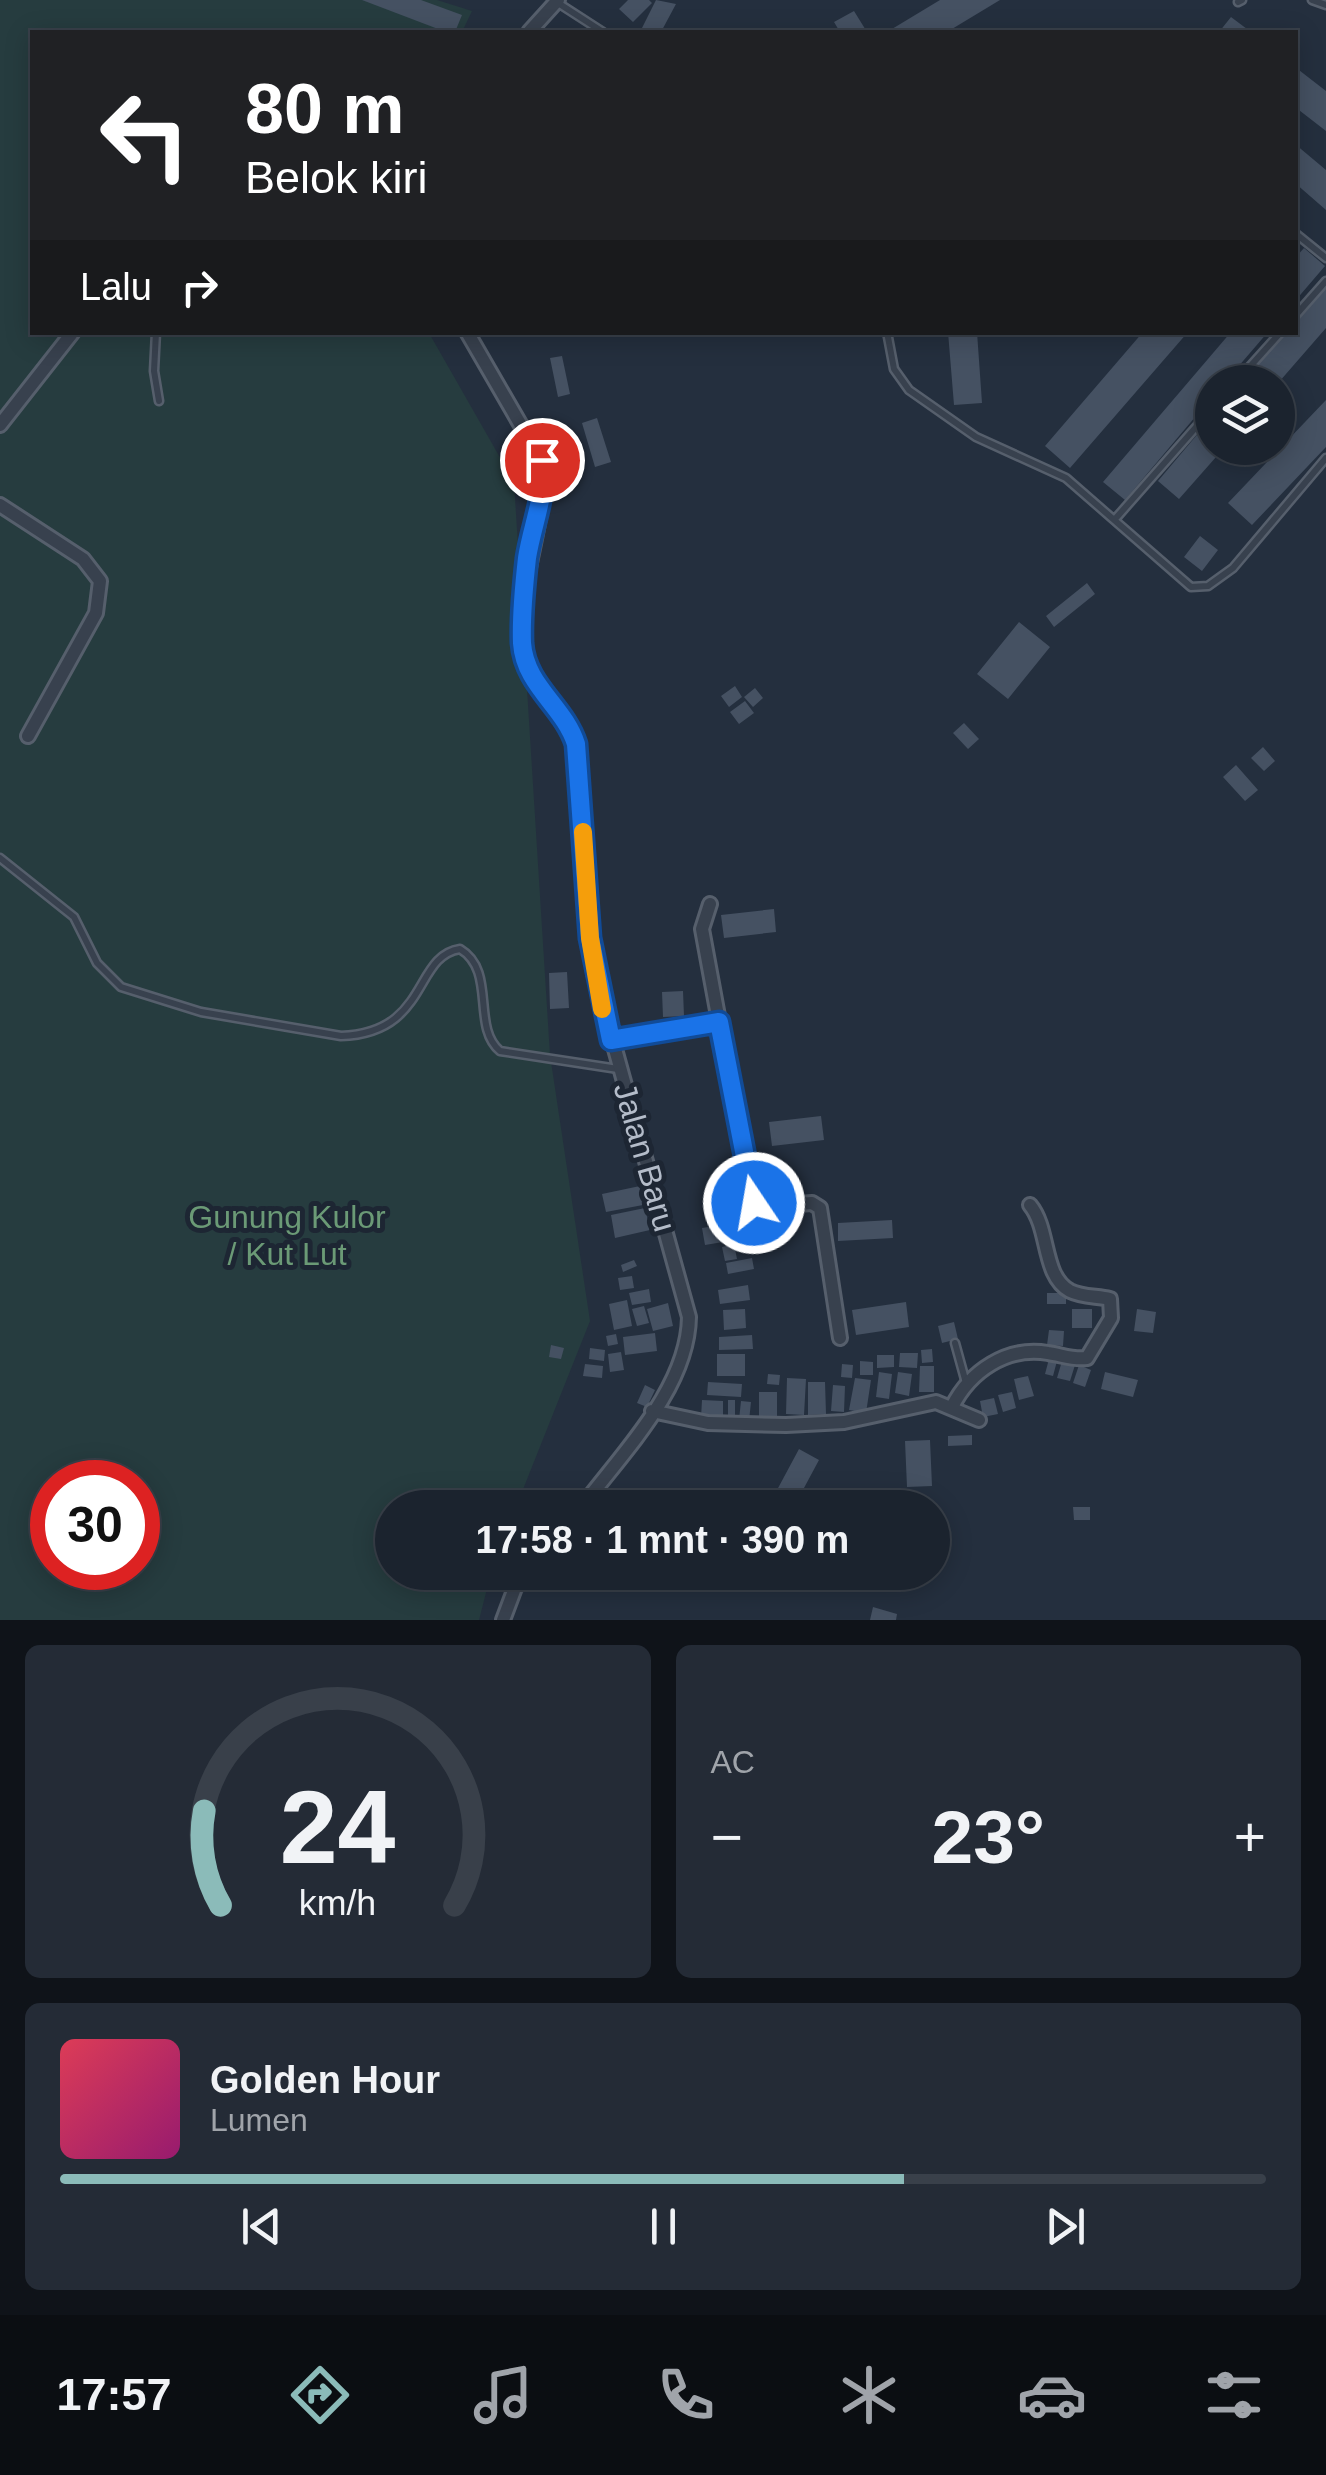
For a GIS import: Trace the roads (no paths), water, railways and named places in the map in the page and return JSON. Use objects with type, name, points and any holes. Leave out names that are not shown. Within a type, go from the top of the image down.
[{"type":"street","points":[[531,30],[557,1]]},
{"type":"street","points":[[0,425],[70,335]]},
{"type":"street","name":"Jalan Baru","points":[[470,335],[542,460],[544,478],[528,558],[522,643],[534,680],[568,724],[576,744],[590,938],[611,1040],[689,1317],[683,1359],[652,1411],[594,1490]]},
{"type":"street","points":[[0,505],[83,559],[95,570],[101,595],[96,613],[28,736]]},
{"type":"street","points":[[710,904],[702,929],[750,1195],[758,1207],[812,1203],[820,1208],[840,1338]]},
{"type":"street","points":[[611,1040],[719,1022]]},
{"type":"street","points":[[952,1406],[966,1383],[986,1367],[1014,1354],[1036,1352],[1087,1358],[1111,1318],[1110,1299],[1079,1294],[1062,1284],[1053,1271],[1044,1225],[1030,1205]]},
{"type":"street","points":[[652,1411],[708,1423],[786,1426],[844,1422],[936,1402],[979,1420]]},
{"type":"street","points":[[502,1620],[515,1590]]},
{"type":"lane","points":[[1312,0],[1326,5]]},
{"type":"lane","points":[[557,1],[600,30]]},
{"type":"lane","points":[[1298,235],[1326,258]]},
{"type":"lane","points":[[1298,313],[1326,281]]},
{"type":"lane","points":[[156,335],[154,370],[159,402]]},
{"type":"lane","points":[[888,335],[894,369],[909,390],[976,437],[1066,478],[1190,587],[1200,588],[1232,568],[1326,458]]},
{"type":"lane","points":[[1251,365],[1277,335]]},
{"type":"lane","points":[[1116,518],[1195,429]]},
{"type":"lane","points":[[0,858],[74,917],[97,963],[121,987],[201,1012],[340,1036],[360,1035],[391,1026],[441,958],[460,948],[474,962],[490,1036],[500,1052],[620,1069]]},
{"type":"lane","points":[[955,1343],[966,1383]]},
{"type":"park label","name":"Gunung Kulor / Kut Lut","points":[[287,1236]]}]
